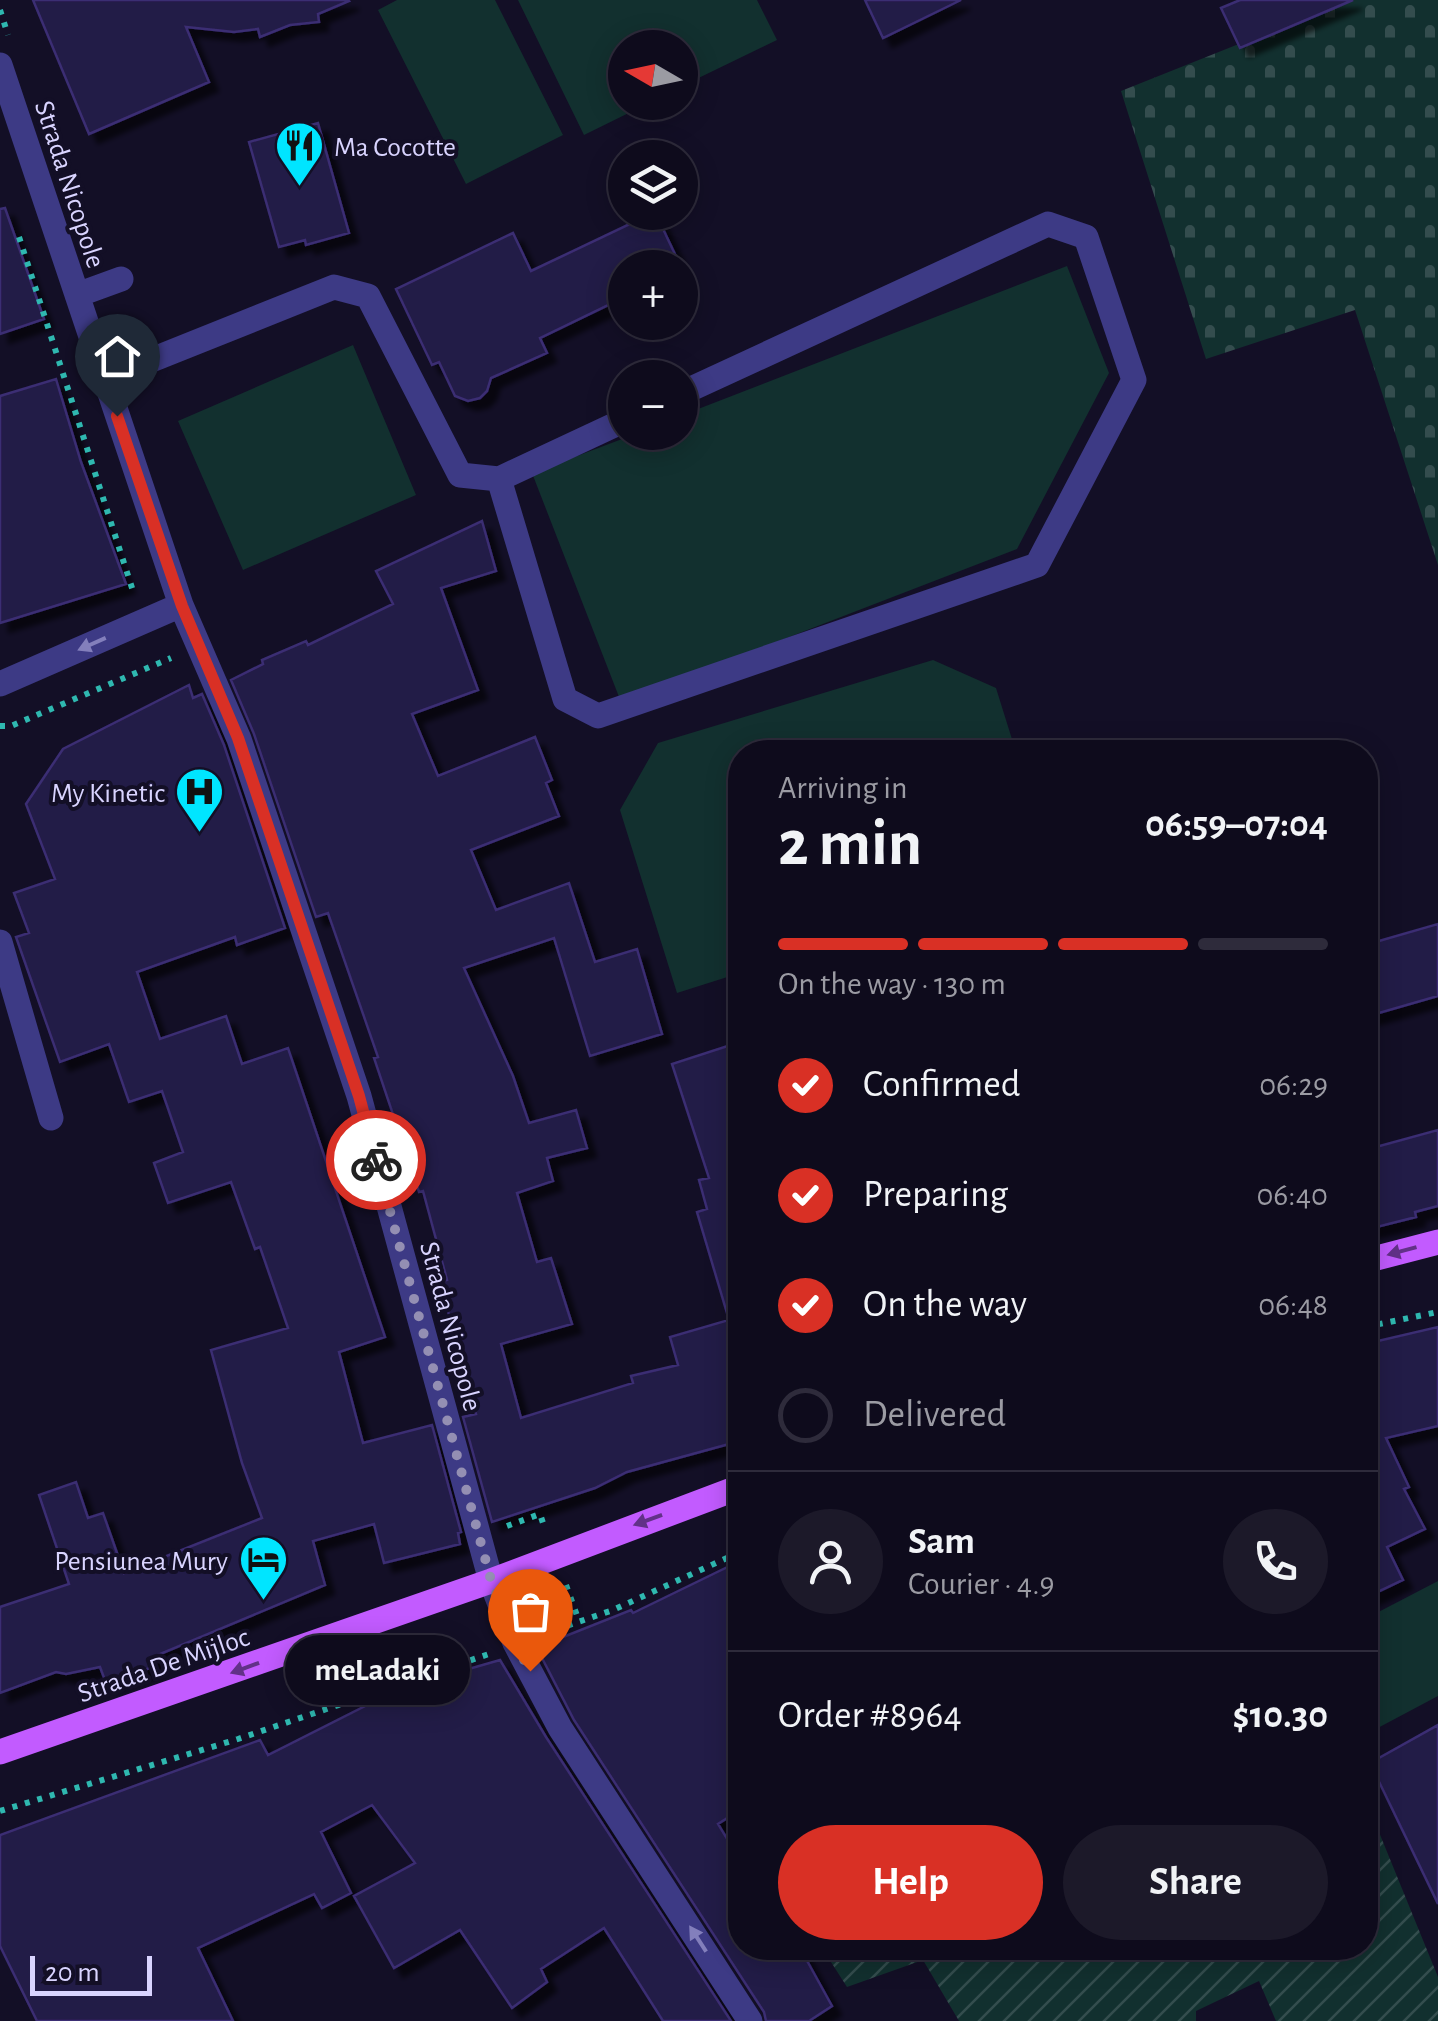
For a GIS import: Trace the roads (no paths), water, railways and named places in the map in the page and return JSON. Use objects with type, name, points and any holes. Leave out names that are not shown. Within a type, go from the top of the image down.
[{"type":"main road","points":[[1378,1258],[1438,1242]]},
{"type":"main road","name":"Strada De Mijloc","points":[[0,1752],[491,1580],[728,1491]]},
{"type":"street","name":"Strada Nicopole","points":[[0,66],[182,606],[238,738],[359,1096],[491,1580],[515,1643],[560,1728],[750,2021]]},
{"type":"street","points":[[498,478],[565,699],[598,716],[1036,565],[1134,380],[1086,237],[1048,224],[698,386]]},
{"type":"street","points":[[77,295],[121,279]]},
{"type":"street","points":[[104,378],[334,287],[368,296],[460,475],[498,478],[608,428]]},
{"type":"street","points":[[0,684],[182,606]]},
{"type":"street","points":[[0,942],[52,1118]]},
{"type":"place","name":"Ma Cocotte","points":[[299,188]]},
{"type":"place","name":"My Kinetic","points":[[200,834]]},
{"type":"place","name":"Pensiunea Mury","points":[[263,1602]]},
{"type":"place","name":"meLadaki","points":[[530,1671]]}]
